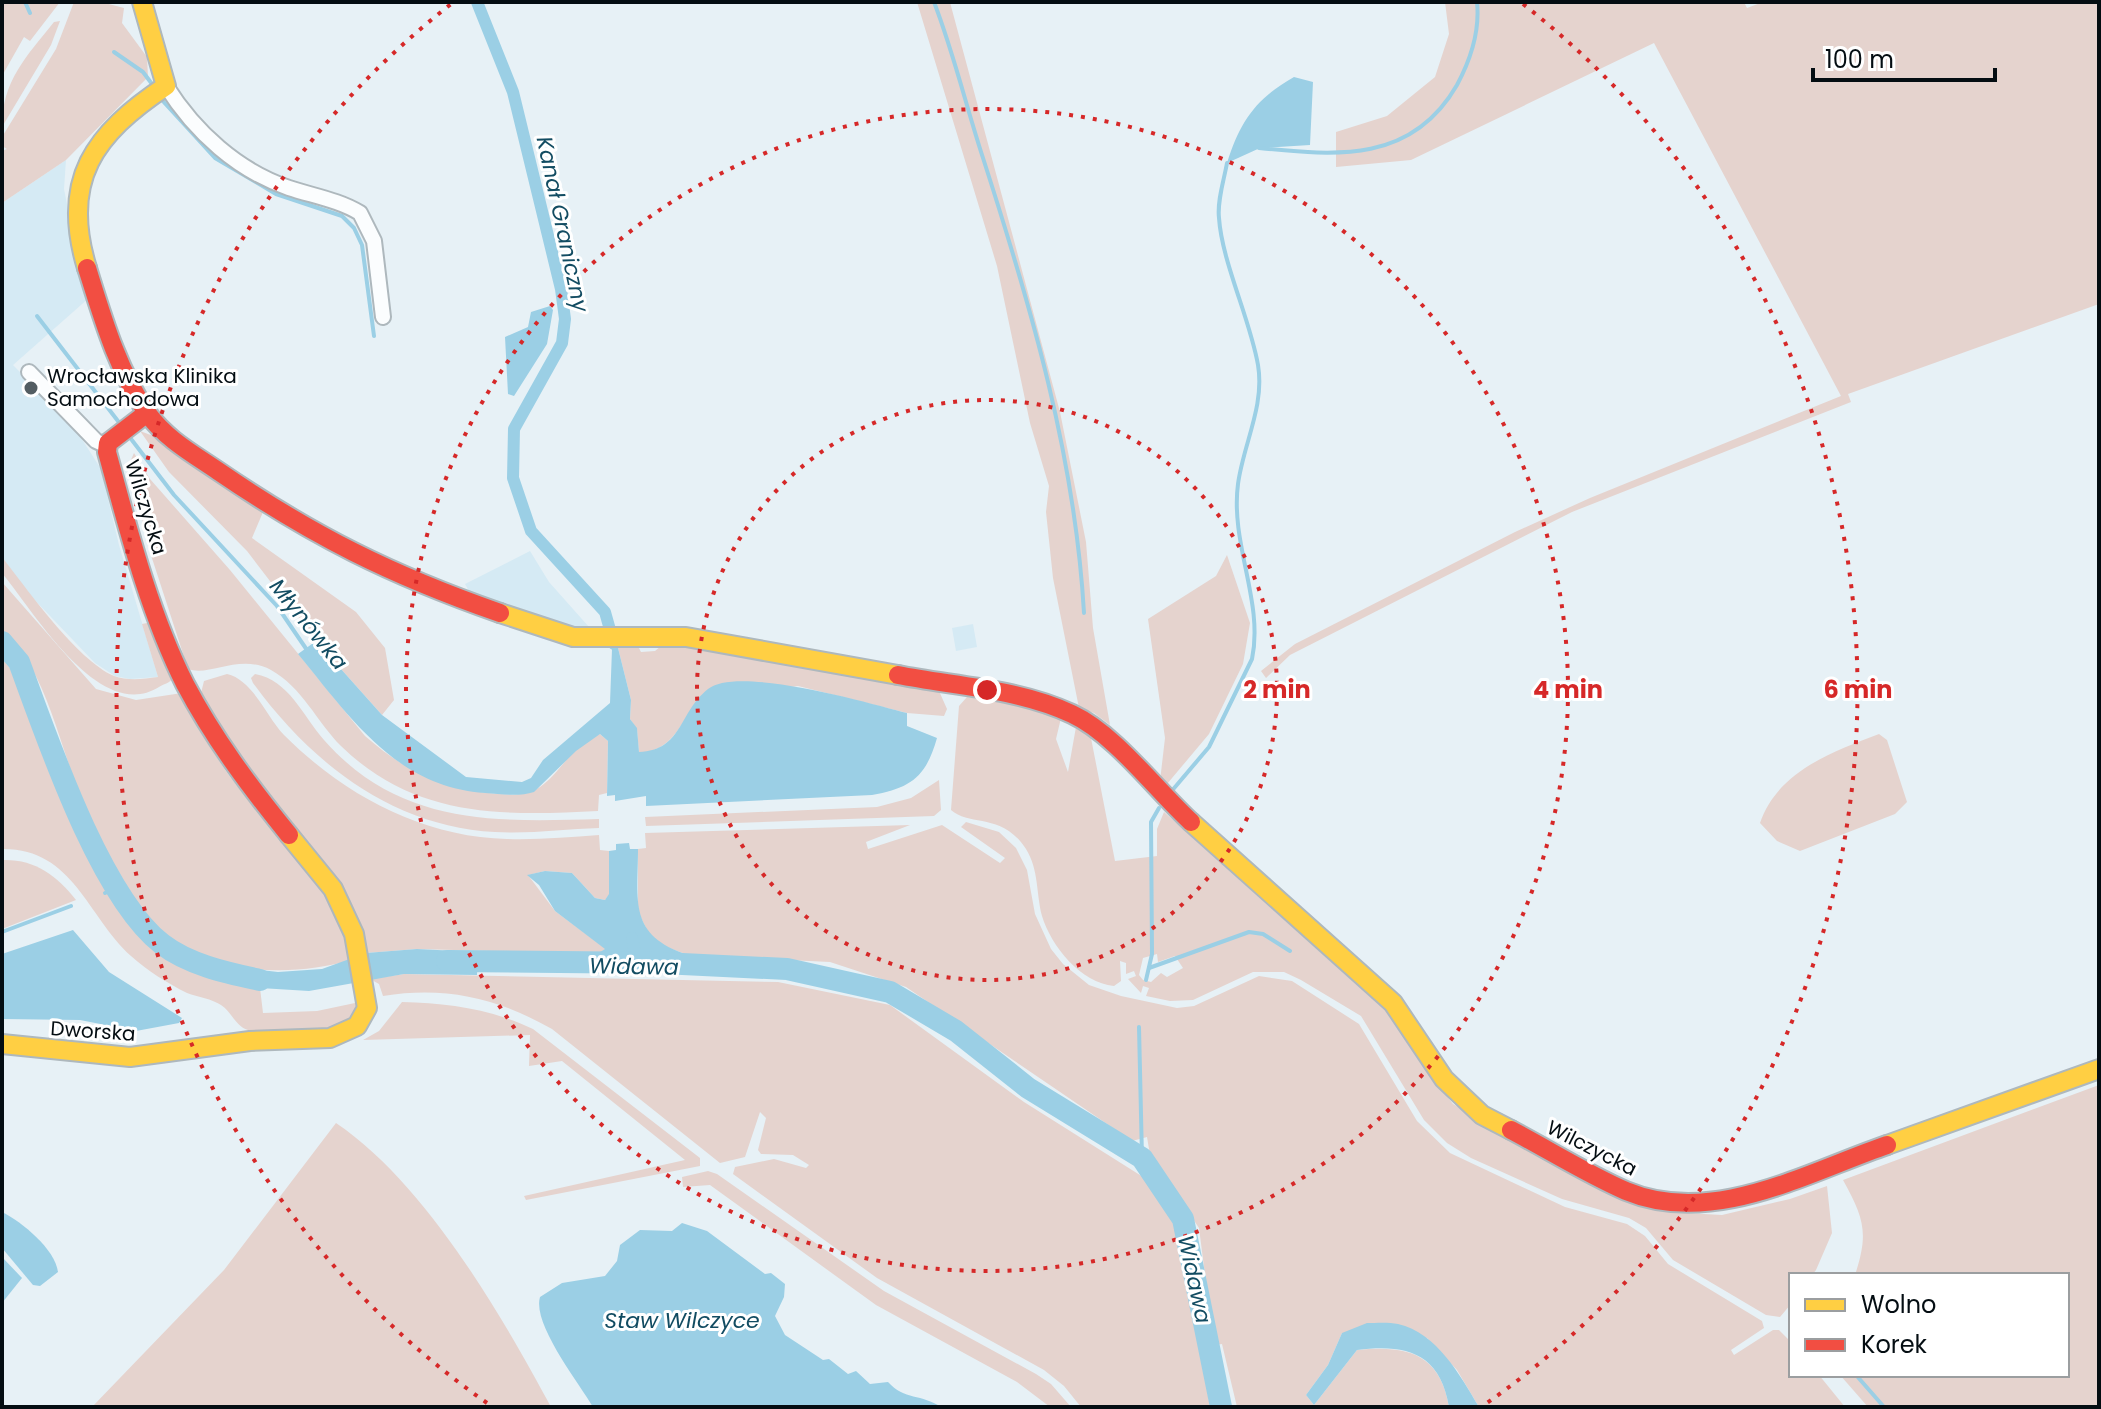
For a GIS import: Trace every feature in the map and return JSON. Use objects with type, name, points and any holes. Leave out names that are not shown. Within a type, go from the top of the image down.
[{"type":"street","points":[[142,2],[166,86],[206,137],[242,165],[286,187],[360,213],[374,241],[383,317]]},
{"type":"street","points":[[141,417],[84,261],[77,202],[79,179],[98,143],[166,86]]},
{"type":"street","points":[[29,372],[96,441],[110,442]]},
{"type":"street","name":"Wilczycka","points":[[366,991],[346,912],[333,889],[237,771],[185,683],[164,634],[124,515],[110,442],[141,417],[233,481],[346,551],[548,629],[573,637],[602,639],[655,633],[686,637],[1049,705],[1090,725],[1177,809],[1393,1003],[1444,1079],[1466,1103],[1565,1160],[1654,1200],[1709,1204],[1737,1198],[2099,1069]]},
{"type":"street","name":"Dworska","points":[[2,1044],[106,1057],[250,1041],[341,1036],[363,1018],[366,991]]},
{"type":"shaded area","points":[[2,2],[60,2],[30,41],[24,37],[2,76]]},
{"type":"shaded area","points":[[74,2],[101,2],[124,8],[122,23],[147,57],[148,77],[66,160],[2,203],[2,151],[7,149],[2,146],[2,137],[56,49]]},
{"type":"shaded area","points":[[917,2],[950,2],[1060,412],[1086,542],[1093,628],[1110,725],[1094,713],[1079,708],[1053,578],[1046,512],[1049,486],[1030,423],[997,266]]},
{"type":"shaded area","points":[[1445,2],[1744,2],[1747,8],[1763,2],[2099,2],[2099,304],[1848,394],[1851,402],[1572,512],[1290,655],[1266,678],[1261,671],[1295,644],[1515,532],[1590,498],[1841,396],[1654,43],[1411,160],[1336,167],[1336,132],[1387,116],[1435,77],[1449,34]]},
{"type":"shaded area","points":[[60,21],[51,45],[2,127],[6,96],[18,70],[54,22]]},
{"type":"shaded area","points":[[66,160],[64,189],[80,269],[90,297],[13,365],[74,427],[101,469],[119,545],[158,677],[130,679],[115,676],[95,663],[29,594],[2,557],[2,203]]},
{"type":"shaded area","points":[[140,431],[156,437],[263,512],[252,538],[356,612],[385,648],[394,700],[382,715],[316,641],[247,551],[169,472]]},
{"type":"shaded area","points":[[134,453],[150,479],[230,570],[365,736],[380,748],[410,769],[443,783],[478,792],[515,795],[540,787],[583,743],[600,734],[608,741],[607,793],[599,795],[598,811],[494,812],[430,800],[369,770],[332,737],[292,686],[271,670],[248,664],[197,671],[188,669],[149,549],[141,514],[141,493],[130,462]]},
{"type":"shaded area","points":[[530,551],[549,582],[589,627],[567,627],[470,593],[465,584]]},
{"type":"shaded area","points":[[1227,555],[1250,623],[1243,664],[1209,734],[1167,784],[1160,781],[1165,738],[1148,619],[1216,576]]},
{"type":"shaded area","points":[[2,557],[69,640],[100,668],[125,679],[158,677],[142,624],[152,622],[174,677],[159,687],[137,694],[114,690],[92,678],[51,636],[2,573]]},
{"type":"shaded area","points":[[2,582],[96,689],[136,700],[182,693],[224,768],[302,863],[333,908],[352,960],[298,969],[243,968],[191,952],[168,938],[148,919],[121,879],[89,815],[30,665],[2,633]]},
{"type":"shaded area","points":[[973,624],[977,647],[956,651],[952,628]]},
{"type":"shaded area","points":[[667,641],[939,691],[947,709],[944,716],[907,713],[798,686],[697,701],[674,736],[659,748],[639,753],[637,729],[630,719],[631,700],[618,648],[638,646],[641,652],[655,651]]},
{"type":"shaded area","points":[[2,659],[10,668],[76,833],[105,888],[115,894],[145,938],[174,961],[211,976],[260,988],[263,1013],[317,1011],[355,1003],[361,992],[353,1017],[302,1034],[261,1034],[244,1028],[221,1005],[187,993],[131,956],[77,887],[46,860],[26,852],[2,849]]},
{"type":"shaded area","points":[[227,674],[252,691],[277,727],[307,757],[386,809],[415,821],[475,836],[530,839],[599,835],[600,850],[609,851],[609,895],[605,900],[595,898],[572,873],[545,871],[528,875],[555,911],[606,949],[597,954],[417,949],[366,953],[200,697],[204,681]]},
{"type":"shaded area","points":[[255,674],[277,683],[286,691],[324,740],[353,768],[384,789],[417,804],[486,818],[599,819],[599,828],[495,832],[422,818],[389,804],[328,764],[301,739],[253,683],[251,678]]},
{"type":"shaded area","points":[[967,697],[1045,710],[1061,718],[1056,739],[1068,772],[1076,727],[1091,738],[1115,861],[1157,856],[1157,829],[1164,812],[1394,1018],[1421,1063],[1453,1104],[1492,1128],[1638,1204],[1668,1212],[1722,1215],[1790,1199],[1827,1186],[1832,1233],[1816,1270],[1814,1273],[1789,1273],[1789,1306],[1780,1317],[1766,1315],[1673,1260],[1646,1228],[1629,1218],[1562,1199],[1471,1158],[1447,1143],[1424,1120],[1361,1016],[1284,972],[1253,972],[1193,1000],[1170,1001],[1146,996],[1149,988],[1143,986],[1141,993],[1128,979],[1136,976],[1134,971],[1126,974],[1126,963],[1120,961],[1121,981],[1114,986],[1090,978],[1069,961],[1052,939],[1042,916],[1033,865],[1017,837],[997,825],[967,818],[951,810],[959,706]],"holes":[[[1157,954],[1158,962],[1175,956],[1183,968],[1167,977],[1161,973],[1151,982],[1139,975],[1143,958]]]},
{"type":"shaded area","points":[[1879,734],[1887,740],[1907,802],[1895,814],[1800,851],[1777,841],[1760,823],[1768,805],[1793,777],[1825,756]]},
{"type":"shaded area","points":[[939,780],[941,810],[934,816],[646,826],[645,817],[877,807],[911,798]]},
{"type":"shaded area","points":[[966,822],[999,832],[1016,848],[1027,870],[1035,914],[1051,949],[1063,964],[1089,985],[1121,996],[1177,1008],[1194,1006],[1259,976],[1292,981],[1359,1024],[1417,1121],[1450,1153],[1565,1207],[1627,1224],[1645,1236],[1668,1264],[1762,1321],[1764,1328],[1731,1350],[1734,1355],[1773,1330],[1779,1330],[1789,1340],[1789,1377],[1821,1377],[1845,1407],[1479,1407],[1457,1370],[1427,1338],[1342,1333],[1328,1365],[1306,1395],[1314,1405],[1357,1350],[1390,1349],[1405,1351],[1429,1363],[1438,1374],[1449,1407],[1237,1407],[1222,1344],[1214,1345],[1199,1228],[1150,1155],[1147,1137],[1132,1141],[906,987],[830,962],[688,955],[661,945],[649,934],[638,912],[638,849],[646,848],[645,833],[910,825],[866,842],[868,849],[942,825],[1000,863],[1005,858],[961,827]]},
{"type":"shaded area","points":[[2,860],[25,862],[44,870],[76,900],[2,929]]},
{"type":"shaded area","points":[[404,974],[778,982],[890,1005],[1024,1102],[1151,1182],[1179,1229],[1210,1407],[1081,1407],[1064,1386],[1044,1370],[877,1278],[733,1174],[735,1167],[774,1159],[806,1168],[809,1165],[793,1155],[761,1154],[758,1150],[766,1118],[760,1112],[745,1157],[720,1163],[552,1029],[532,1018],[491,1002],[450,994],[383,996],[379,984],[370,979]]},
{"type":"shaded area","points":[[402,1002],[469,1008],[533,1029],[700,1158],[700,1166],[526,1200],[524,1196],[685,1160],[562,1061],[529,1066],[530,1035],[363,1040],[379,1031]]},
{"type":"shaded area","points":[[2099,1085],[2099,1407],[1868,1407],[1842,1377],[2069,1377],[2069,1273],[1856,1273],[1862,1248],[1862,1226],[1856,1205],[1843,1180]]},
{"type":"shaded area","points":[[336,1123],[369,1149],[430,1215],[484,1292],[551,1407],[92,1407],[224,1270]]},
{"type":"shaded area","points":[[708,1171],[717,1174],[884,1291],[1036,1374],[1051,1384],[1071,1407],[1050,1407],[1017,1382],[876,1305],[710,1185],[683,1187],[682,1177]]},
{"type":"water","points":[[1294,77],[1313,82],[1310,145],[1260,148],[1227,163],[1237,135],[1251,113],[1269,94]]},
{"type":"water","points":[[550,306],[553,310],[547,344],[514,396],[508,394],[505,337],[528,327],[531,312]]},
{"type":"water","points":[[316,641],[382,715],[466,777],[522,782],[531,778],[543,760],[610,703],[612,649],[618,648],[631,700],[630,719],[637,728],[639,752],[653,750],[672,738],[708,689],[723,683],[746,681],[804,688],[907,713],[907,726],[937,738],[928,762],[915,778],[897,789],[872,795],[646,806],[646,796],[615,801],[615,795],[607,796],[608,741],[600,734],[576,751],[534,792],[516,795],[485,793],[454,788],[426,778],[378,745],[298,654]]},
{"type":"water","points":[[629,843],[630,849],[638,849],[638,901],[646,927],[669,947],[688,955],[597,954],[605,949],[555,911],[539,885],[527,875],[545,871],[572,873],[595,898],[605,900],[609,894],[609,851],[616,850],[616,844]]},
{"type":"water","points":[[73,930],[109,972],[182,1018],[179,1023],[136,1031],[80,1020],[2,1019],[2,954]]},
{"type":"water","points":[[417,949],[478,952],[477,975],[404,974],[309,991],[260,988],[234,982],[233,967],[278,972],[322,969],[366,953]]},
{"type":"water","points":[[2,1212],[36,1237],[56,1263],[58,1272],[40,1286],[33,1285],[2,1248]]},
{"type":"water","name":"Staw Wilczyce","points":[[682,1223],[707,1231],[765,1274],[771,1273],[785,1284],[784,1297],[775,1316],[785,1335],[823,1360],[829,1359],[848,1374],[856,1371],[870,1384],[888,1382],[900,1392],[941,1407],[593,1407],[550,1337],[539,1308],[540,1297],[562,1283],[605,1276],[617,1261],[620,1245],[640,1230],[672,1231]]},
{"type":"water","points":[[2,1257],[22,1278],[2,1303]]},
{"type":"water","points":[[1367,1323],[1398,1324],[1424,1336],[1446,1357],[1479,1407],[1449,1407],[1438,1374],[1429,1363],[1405,1351],[1374,1348],[1357,1350],[1314,1405],[1306,1395],[1328,1365],[1342,1333]]},
{"type":"waterway","points":[[25,2],[30,13]]},
{"type":"waterway","name":"Kanał Graniczny","points":[[477,2],[513,92],[561,289],[565,319],[562,343],[514,429],[513,478],[531,531],[605,612],[614,644]]},
{"type":"waterway","points":[[934,2],[1018,270],[1048,382],[1071,497],[1084,613]]},
{"type":"waterway","points":[[1259,148],[1317,152],[1371,149],[1418,129],[1439,110],[1462,75],[1476,34],[1477,2]]},
{"type":"waterway","points":[[114,52],[143,72],[152,84]]},
{"type":"waterway","points":[[161,99],[215,158],[276,194],[342,216],[354,228],[362,245],[374,336]]},
{"type":"waterway","points":[[1170,793],[1209,747],[1252,659],[1255,638],[1237,506],[1238,484],[1256,410],[1259,380],[1254,347],[1221,235],[1219,205],[1227,163]]},
{"type":"waterway","name":"Młynówka","points":[[37,316],[121,425]]},
{"type":"waterway","name":"Młynówka","points":[[128,435],[174,495],[277,606],[309,653]]},
{"type":"waterway","name":"Widawa","points":[[2,642],[19,662],[60,772],[97,854],[139,921],[162,944],[184,958],[260,980]]},
{"type":"waterway","points":[[1146,980],[1152,954],[1151,822],[1159,808]]},
{"type":"waterway","points":[[105,893],[118,887]]},
{"type":"waterway","points":[[2,932],[71,906]]},
{"type":"waterway","points":[[1149,968],[1249,932],[1263,934],[1290,951]]},
{"type":"waterway","name":"Kanał Graniczny","points":[[632,938],[637,963]]},
{"type":"waterway","points":[[625,952],[637,963]]},
{"type":"waterway","name":"Widawa","points":[[447,961],[662,963],[787,969],[890,992],[956,1031],[1028,1088],[1142,1158],[1183,1219],[1221,1407]]},
{"type":"waterway","points":[[1139,1027],[1142,1158]]},
{"type":"waterway","points":[[1858,1377],[1884,1407]]},
{"type":"traffic: slow","points":[[87,268],[78,209],[81,184],[89,162],[119,122],[166,86],[142,2]]},
{"type":"traffic: slow","points":[[500,613],[573,637],[686,637],[898,675]]},
{"type":"traffic: slow","points":[[1191,822],[1393,1003],[1444,1079],[1482,1115],[1511,1130]]},
{"type":"traffic: slow","points":[[2,1044],[130,1057],[250,1041],[330,1038],[357,1026],[367,1008],[354,934],[333,889],[289,835]]},
{"type":"traffic: slow","points":[[1887,1145],[2099,1069]]},
{"type":"traffic: jam","points":[[87,268],[128,380],[148,414],[171,439],[287,515],[354,552],[423,584],[500,613]]},
{"type":"traffic: jam","points":[[147,413],[108,443],[107,452],[150,599],[172,657],[196,704],[233,762],[289,835]]},
{"type":"traffic: jam","points":[[898,675],[1009,694],[1072,714],[1104,735],[1191,822]]},
{"type":"traffic: jam","points":[[1511,1130],[1626,1191],[1659,1201],[1692,1203],[1725,1200],[1758,1192],[1887,1145]]},
{"type":"place","name":"Wrocławska Klinika Samochodowa","points":[[31,388]]}]
